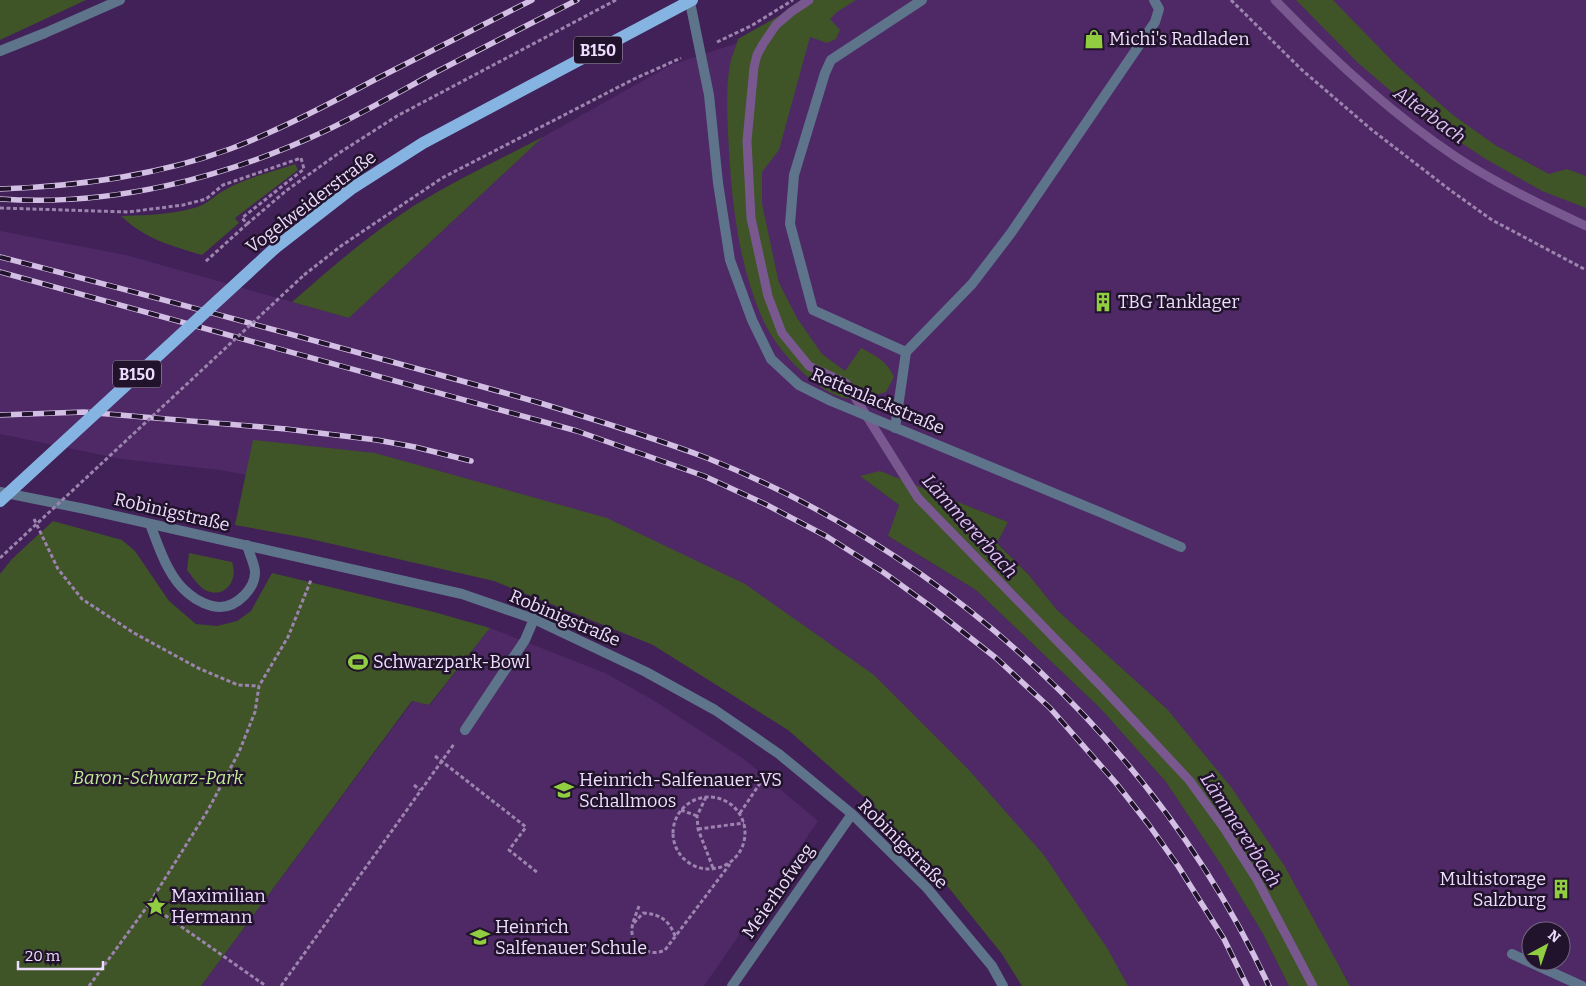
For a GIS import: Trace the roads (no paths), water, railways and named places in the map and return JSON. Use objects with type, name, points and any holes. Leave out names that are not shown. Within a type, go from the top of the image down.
[{"type":"main road","name":"Vogelweiderstraße","points":[[0,501],[275,248],[351,189],[423,143],[691,1]]},
{"type":"street","points":[[0,51],[45,34],[120,0]]},
{"type":"street","points":[[906,352],[813,310],[790,224],[794,175],[830,60],[922,0]]},
{"type":"street","points":[[895,428],[906,352],[972,284],[1011,233],[1154,22],[1159,9],[1154,0]]},
{"type":"street","name":"Rettenlackstraße","points":[[691,1],[709,94],[718,183],[730,260],[752,320],[771,359],[799,385],[831,401],[1102,513],[1181,548]]},
{"type":"street","name":"Robinigstraße","points":[[0,492],[462,594],[534,619],[646,672],[715,710],[779,754],[852,814],[927,888],[992,966],[1003,986]]},
{"type":"street","points":[[150,524],[163,556],[177,581],[188,594],[204,604],[222,607],[235,602],[246,594],[253,583],[255,571],[247,546]]},
{"type":"street","points":[[465,730],[525,640],[534,619]]},
{"type":"street","name":"Meierhofweg","points":[[732,986],[852,814]]},
{"type":"street","points":[[1512,954],[1582,986]]},
{"type":"waterway","name":"Lämmererbach","points":[[809,0],[776,25],[757,55],[754,67],[747,141],[751,218],[768,296],[782,333],[809,366],[846,383],[918,498],[1102,687],[1189,780],[1224,828],[1256,878],[1313,986]]},
{"type":"waterway","name":"Alterbach","points":[[1275,0],[1361,83],[1432,140],[1456,157],[1503,185],[1586,226]]},
{"type":"railway","points":[[0,189],[88,182],[146,173],[230,149],[306,115],[532,0]]},
{"type":"railway","points":[[0,199],[84,198],[125,193],[167,186],[248,163],[325,131],[577,0]]},
{"type":"railway","points":[[0,257],[452,378],[603,422],[707,458],[797,499],[882,548],[963,605],[1038,670],[1107,740],[1169,817],[1223,899],[1269,986]]},
{"type":"railway","points":[[0,272],[577,431],[704,476],[765,504],[826,536],[883,572],[930,606],[996,658],[1050,708],[1116,783],[1149,825],[1178,866],[1224,939],[1247,986]]},
{"type":"railway","points":[[0,415],[84,412],[286,429],[377,440],[471,461]]},
{"type":"place","name":"Michi's Radladen","points":[[1094,39]]},
{"type":"place","name":"TBG Tanklager","points":[[1103,302]]},
{"type":"place","name":"Schwarzpark-Bowl","points":[[358,662]]},
{"type":"place","name":"Heinrich-Salfenauer-VS Schallmoos","points":[[564,790]]},
{"type":"place","name":"Multistorage Salzburg","points":[[1561,889]]},
{"type":"place","name":"Maximilian Hermann","points":[[156,906]]},
{"type":"place","name":"Heinrich Salfenauer Schule","points":[[480,937]]},
{"type":"park label","name":"Baron-Schwarz-Park","points":[[158,778]]}]
